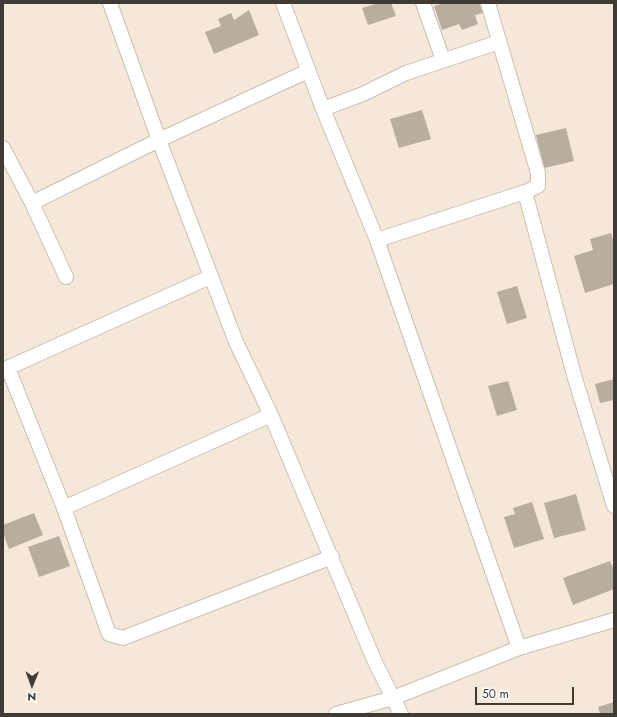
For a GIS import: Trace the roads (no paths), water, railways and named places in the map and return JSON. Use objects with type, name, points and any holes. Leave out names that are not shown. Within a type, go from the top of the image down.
[{"type":"street","points":[[110,3],[159,140],[236,342],[271,415],[376,662],[401,714]]},
{"type":"street","points":[[283,3],[323,109],[377,240],[519,648]]},
{"type":"street","points":[[422,3],[443,60]]},
{"type":"street","points":[[377,240],[525,192],[538,186],[538,173],[488,3]]},
{"type":"street","points":[[323,109],[362,94],[406,73],[499,42]]},
{"type":"street","points":[[32,203],[159,140],[308,71]]},
{"type":"street","points":[[3,148],[32,203],[66,278]]},
{"type":"street","points":[[525,192],[574,375],[614,506]]},
{"type":"street","points":[[210,277],[5,369],[64,508],[109,634],[123,638],[332,557]]},
{"type":"street","points":[[64,508],[271,415]]},
{"type":"street","points":[[336,714],[393,698],[519,648],[614,620]]}]
